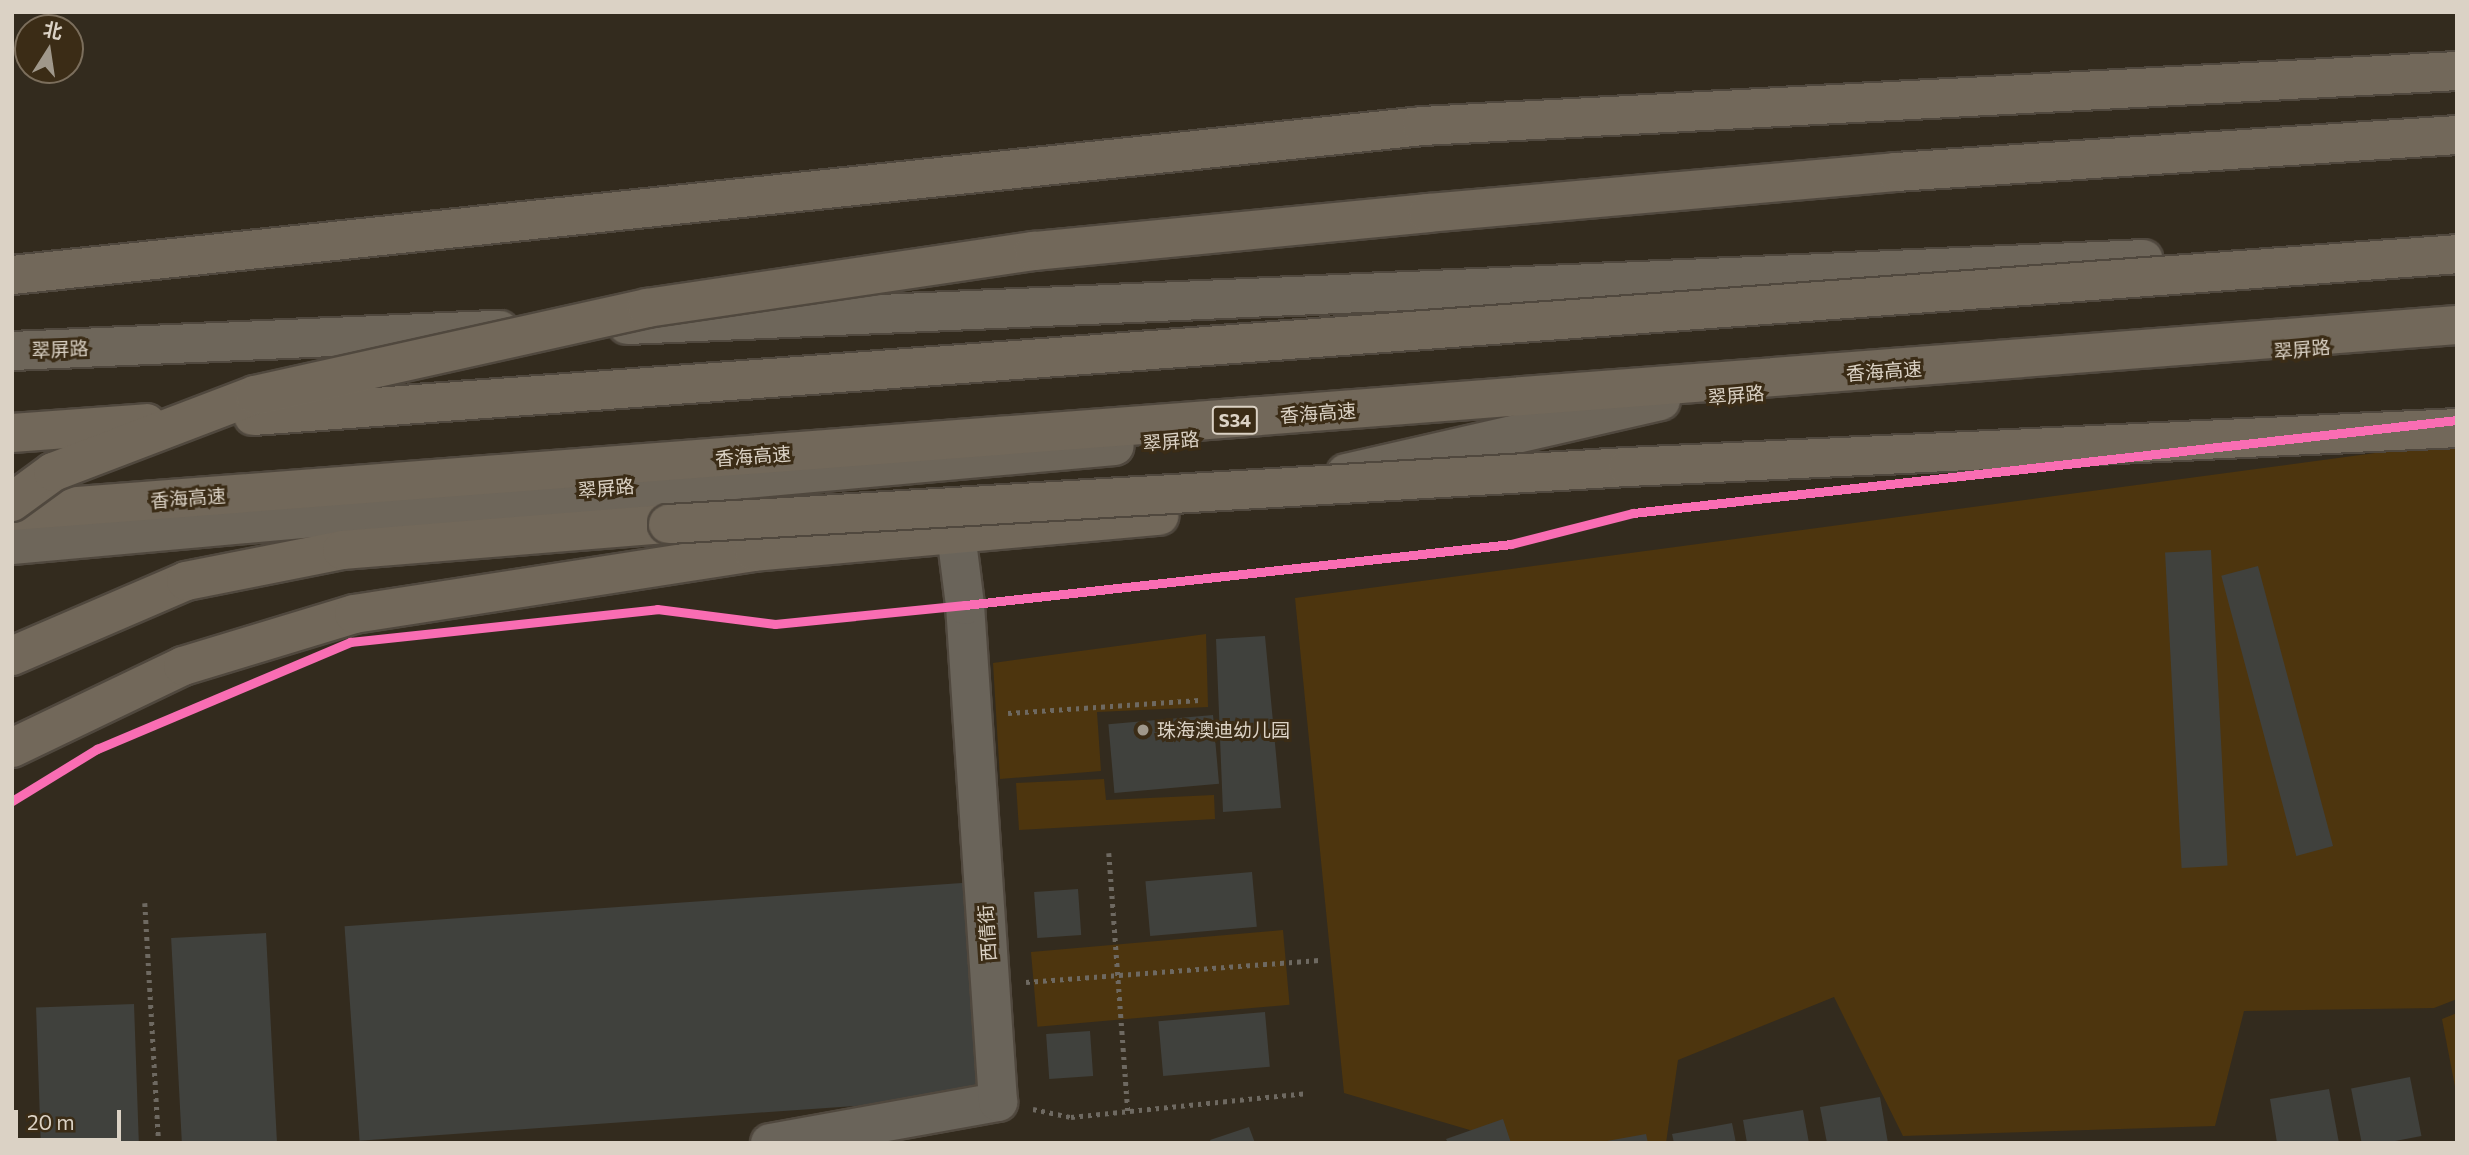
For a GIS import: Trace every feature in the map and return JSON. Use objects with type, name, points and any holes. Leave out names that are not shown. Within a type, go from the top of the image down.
[{"type":"highway","points":[[12,275],[1422,126],[2457,71]]},
{"type":"highway","points":[[12,502],[53,472],[255,396],[661,306],[1034,251],[1415,214],[1896,172],[2457,135]]},
{"type":"highway","points":[[12,433],[2457,254]]},
{"type":"highway","name":"香海高速","points":[[12,512],[2457,325]]},
{"type":"highway","points":[[12,656],[92,617],[212,576],[342,550],[668,524],[1628,467],[2457,428]]},
{"type":"highway","points":[[12,748],[183,666],[354,614],[754,552],[1159,516]]},
{"type":"main road","name":"翠屏路","points":[[12,351],[2457,244]]},
{"type":"main road","name":"翠屏路","points":[[12,545],[617,487],[2457,336]]},
{"type":"main road","points":[[1159,516],[1661,401]]},
{"type":"lane","name":"西倩街","points":[[956,534],[973,715],[998,1102]]},
{"type":"lane","points":[[770,1143],[998,1102]]},
{"type":"path","points":[[973,715],[1200,700]]},
{"type":"path","points":[[1109,853],[1128,1112]]},
{"type":"path","points":[[145,903],[159,1143]]},
{"type":"path","points":[[990,984],[1319,960]]},
{"type":"path","points":[[998,1102],[1071,1117],[1306,1093]]},
{"type":"shaded area","points":[[2457,442],[2457,999],[2434,1008],[2244,1011],[2215,1126],[1903,1136],[1834,997],[1678,1060],[1666,1143],[1514,1143],[1344,1093],[1295,598]]},
{"type":"shaded area","points":[[1206,634],[1208,707],[1097,712],[1101,771],[1000,779],[993,663]]},
{"type":"shaded area","points":[[1104,779],[1106,800],[1214,795],[1215,819],[1019,830],[1016,783]]},
{"type":"shaded area","points":[[1283,930],[1290,1005],[1037,1027],[1031,952]]},
{"type":"shaded area","points":[[2457,1013],[2457,1097],[2442,1019]]},
{"type":"building","points":[[2211,550],[2228,866],[2182,868],[2165,552]]},
{"type":"building","points":[[2258,566],[2333,846],[2296,856],[2221,576]]},
{"type":"building","points":[[1265,636],[1281,808],[1223,812],[1216,639]]},
{"type":"building","points":[[1213,715],[1219,784],[1114,793],[1108,724]]},
{"type":"building","points":[[1252,872],[1257,927],[1150,936],[1145,881]]},
{"type":"building","points":[[976,882],[991,1096],[360,1141],[345,926]]},
{"type":"building","points":[[1078,889],[1081,935],[1037,938],[1034,892]]},
{"type":"building","points":[[266,933],[277,1143],[182,1143],[171,938]]},
{"type":"building","points":[[134,1004],[139,1143],[41,1143],[36,1007]]},
{"type":"building","points":[[1265,1012],[1270,1067],[1163,1076],[1158,1021]]},
{"type":"building","points":[[1090,1031],[1093,1076],[1049,1079],[1046,1034]]},
{"type":"building","points":[[2410,1077],[2421,1136],[2385,1143],[2362,1143],[2351,1088]]},
{"type":"building","points":[[2329,1089],[2339,1143],[2277,1143],[2270,1099]]},
{"type":"building","points":[[1880,1097],[1888,1143],[1827,1143],[1820,1107]]},
{"type":"building","points":[[1803,1110],[1809,1143],[1747,1143],[1743,1120]]},
{"type":"building","points":[[1503,1119],[1511,1143],[1448,1143],[1446,1139]]},
{"type":"building","points":[[1732,1123],[1736,1143],[1674,1143],[1672,1134]]},
{"type":"building","points":[[1249,1127],[1255,1143],[1211,1143],[1210,1140]]},
{"type":"building","points":[[1646,1134],[1648,1143],[1607,1143],[1607,1141]]},
{"type":"cycle path","points":[[12,801],[97,749],[350,642],[657,609],[775,624],[965,605],[1511,544],[1633,513],[2457,420]]},
{"type":"place","name":"珠海澳迪幼儿园","points":[[1143,730]]}]
